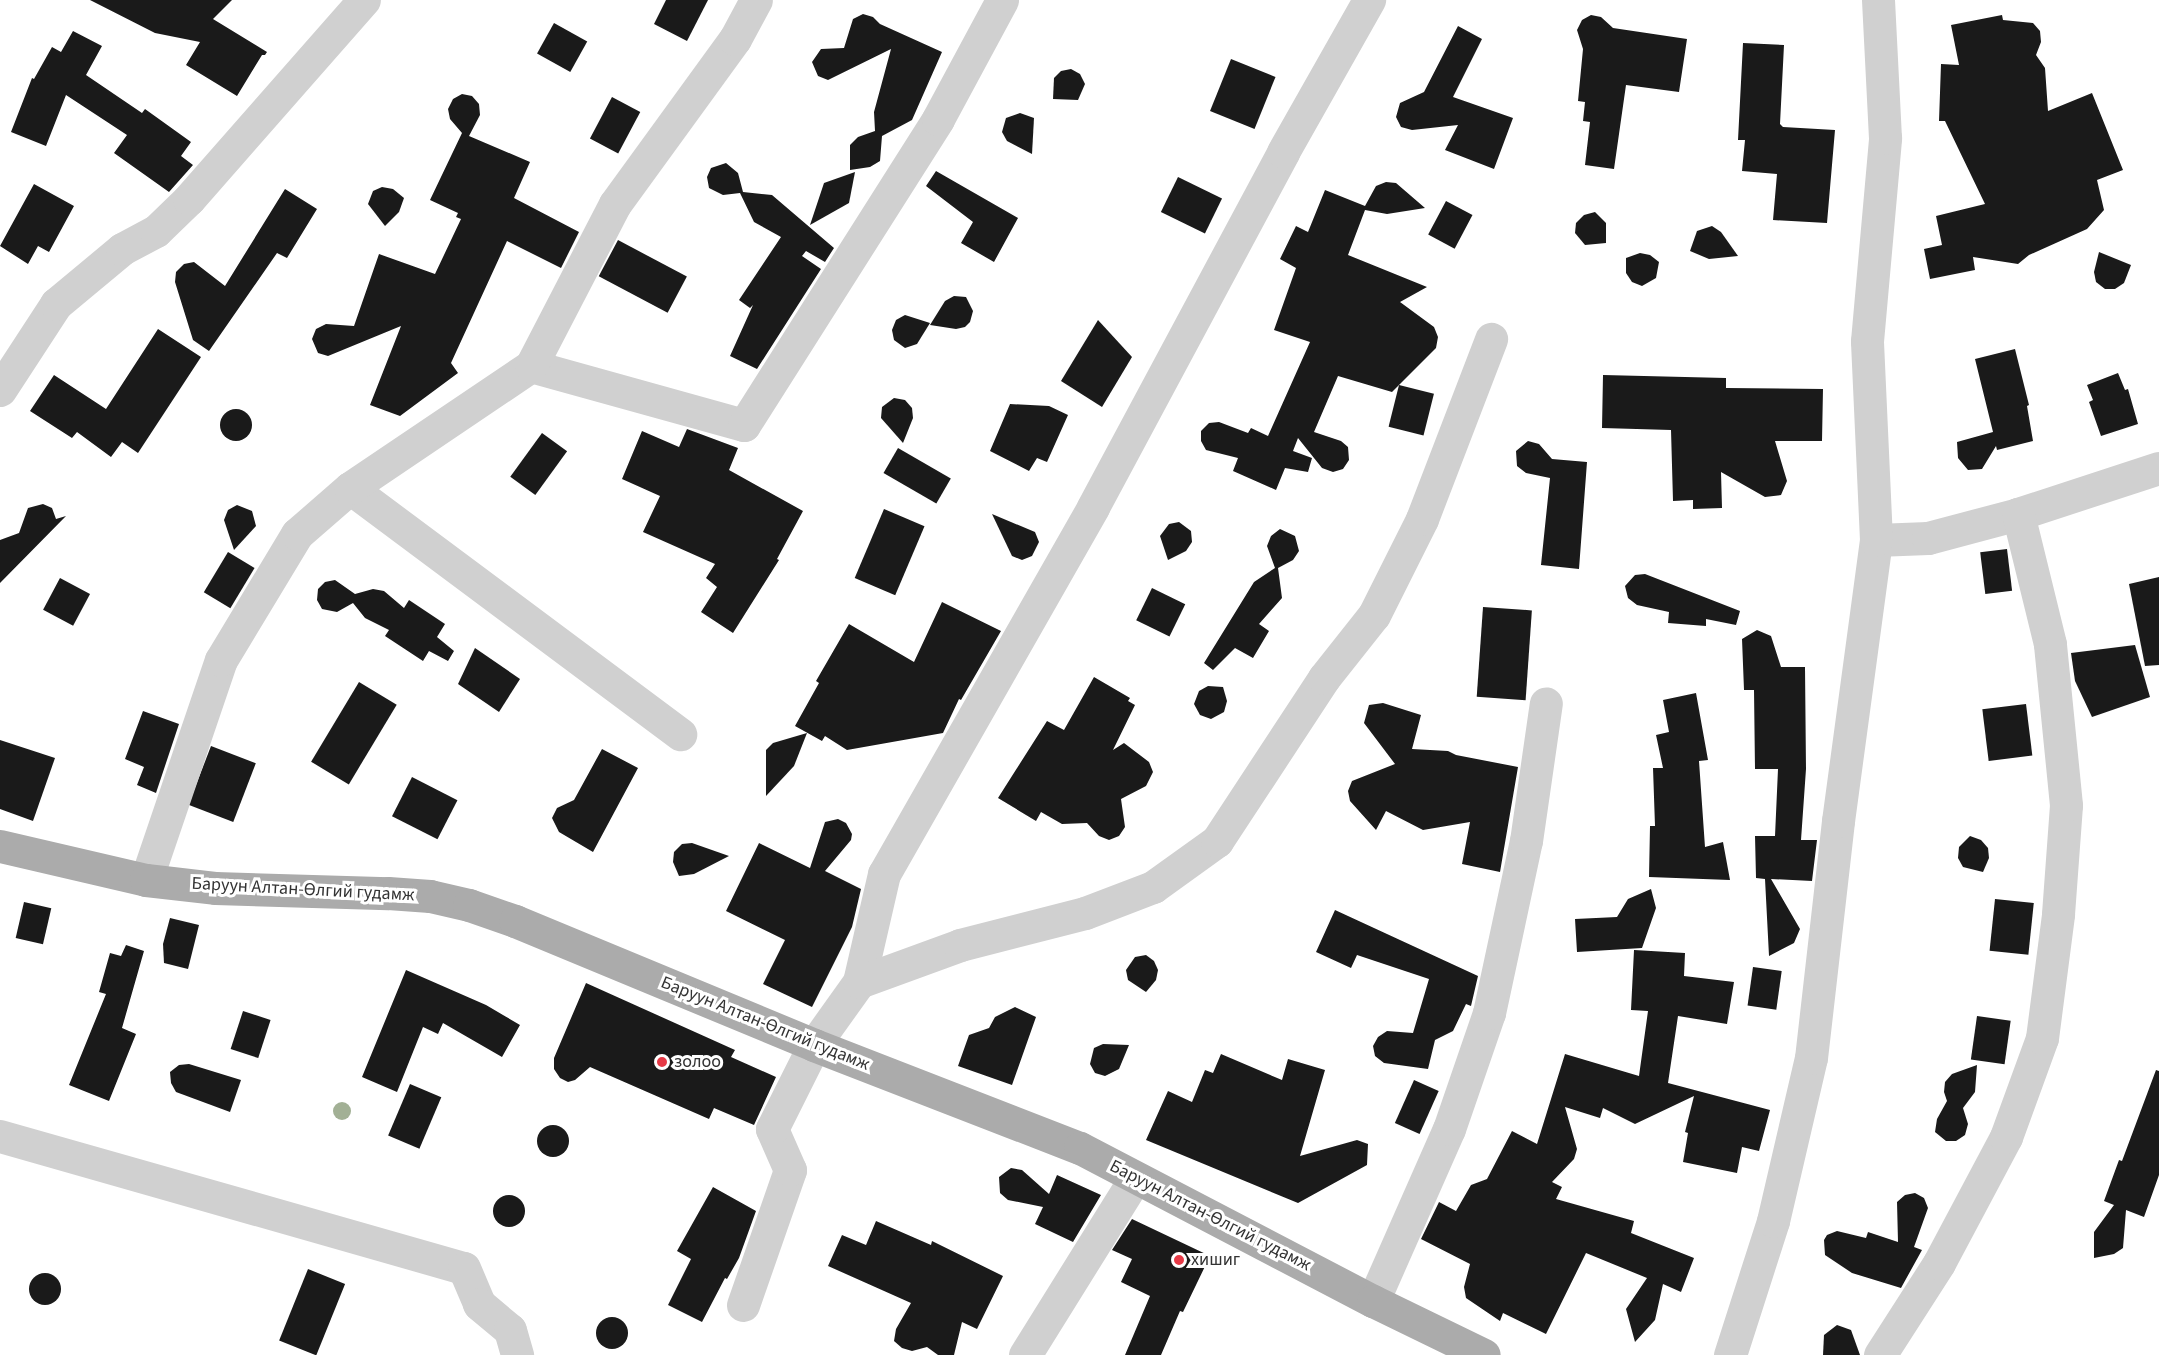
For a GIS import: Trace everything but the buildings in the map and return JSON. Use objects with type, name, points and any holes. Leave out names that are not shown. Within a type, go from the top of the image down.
[{"type":"main road","name":"Баруун Алтан-Өлгий гудамж","points":[[0,846],[146,880],[215,888],[430,896],[468,905],[515,921],[814,1045],[1080,1148],[1134,1178],[1159,1187],[1373,1301],[1484,1355]]},
{"type":"street","points":[[0,390],[56,304],[122,249],[156,231],[364,0]]},
{"type":"street","points":[[146,880],[221,660],[297,534],[350,489],[531,366],[615,204],[735,39],[756,0]]},
{"type":"street","points":[[531,366],[744,425],[938,119],[1002,0]]},
{"type":"street","points":[[742,1305],[790,1170],[772,1129],[814,1045],[859,982],[884,874],[1094,507],[1283,152],[1369,0]]},
{"type":"street","points":[[1730,1355],[1773,1221],[1810,1058],[1838,821],[1876,540],[1868,341],[1885,138],[1878,0]]},
{"type":"street","points":[[859,982],[960,945],[1085,913],[1153,887],[1217,840],[1324,678],[1374,615],[1422,519],[1491,339]]},
{"type":"street","points":[[1876,540],[1928,538],[2018,514],[2159,468]]},
{"type":"street","points":[[350,489],[680,734]]},
{"type":"street","points":[[1880,1355],[1939,1263],[2006,1137],[2042,1038],[2058,914],[2066,805],[2050,644],[2018,514]]},
{"type":"street","points":[[1373,1301],[1449,1129],[1489,1013],[1526,841],[1546,703]]},
{"type":"street","points":[[0,1136],[464,1268],[479,1304],[510,1330],[517,1355]]},
{"type":"street","points":[[1025,1355],[1134,1178]]},
{"type":"place","name":"золоо","points":[[662,1062]]},
{"type":"place","name":"хишиг","points":[[1179,1260]]}]
